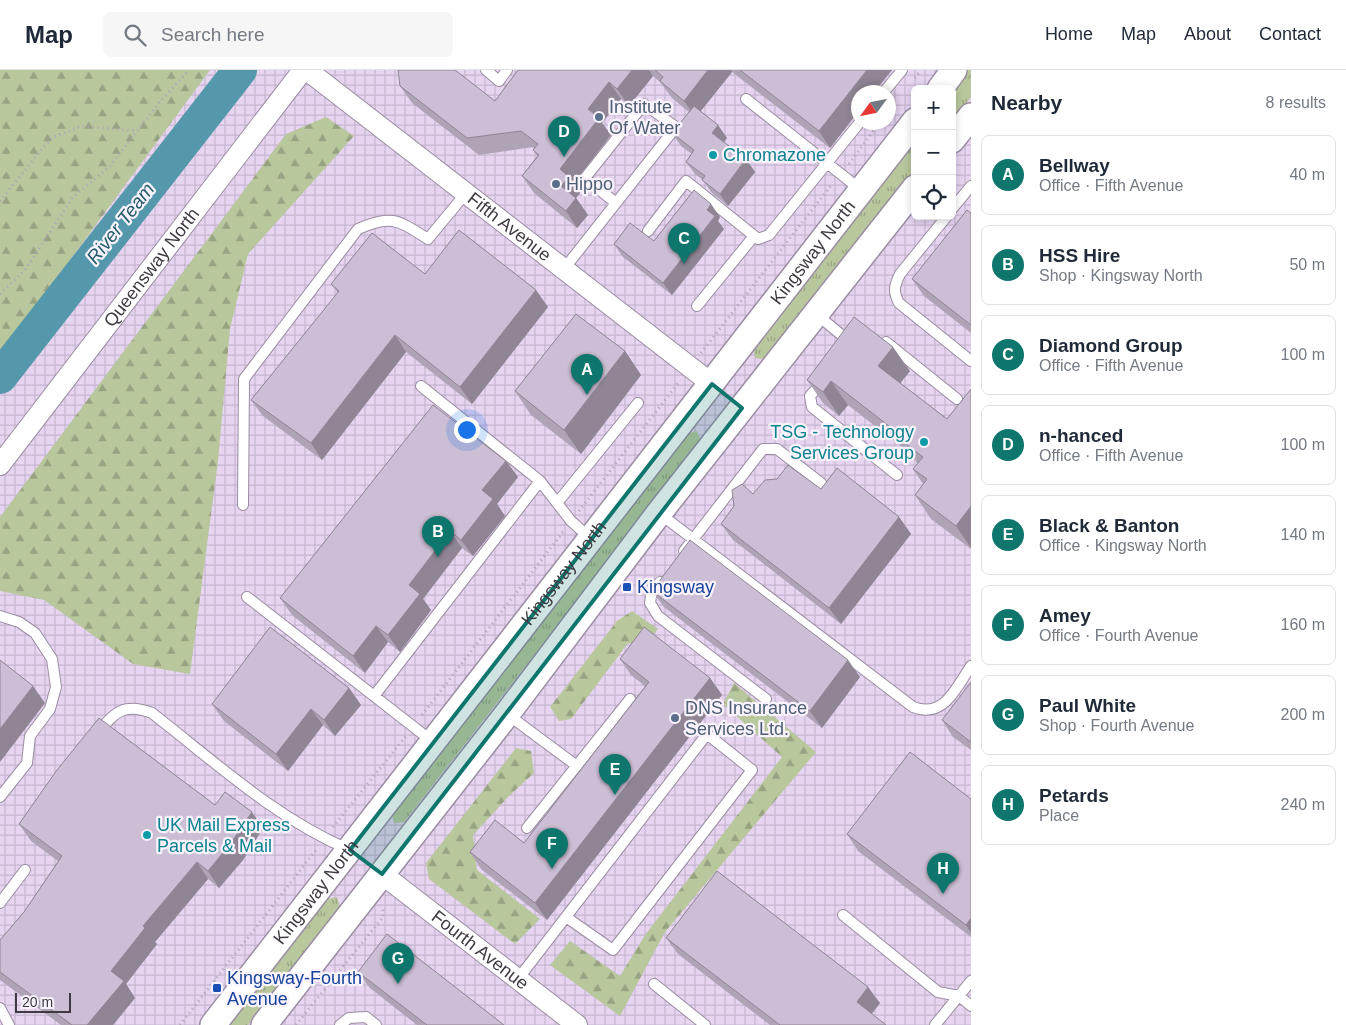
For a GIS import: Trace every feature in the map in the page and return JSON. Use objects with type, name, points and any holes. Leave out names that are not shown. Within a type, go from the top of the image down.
[{"type":"street","name":"Queensway North","points":[[0,466],[302,70]]},
{"type":"street","name":"Fifth Avenue","points":[[307,70],[712,384]]},
{"type":"street","points":[[943,85],[954,70]]},
{"type":"street","points":[[956,135],[971,116]]},
{"type":"street","name":"Kingsway North","points":[[213,1025],[911,126]]},
{"type":"street","points":[[264,1025],[507,714],[659,513],[911,193]]},
{"type":"street","points":[[712,384],[742,408]]},
{"type":"street","points":[[350,850],[382,874]]},
{"type":"street","name":"Fourth Avenue","points":[[382,874],[578,1025]]},
{"type":"lane","points":[[486,70],[499,81],[507,70]]},
{"type":"lane","points":[[890,85],[902,70]]},
{"type":"lane","points":[[746,99],[861,190]]},
{"type":"lane","points":[[564,269],[676,127],[644,104],[585,178],[616,203]]},
{"type":"lane","points":[[648,231],[686,181],[758,239],[769,235],[854,130]]},
{"type":"lane","points":[[956,205],[971,186]]},
{"type":"lane","points":[[244,505],[244,379],[358,229],[379,220],[401,222],[428,239],[466,193]]},
{"type":"lane","points":[[944,220],[900,274],[894,294],[899,303],[971,361]]},
{"type":"lane","points":[[697,306],[754,236]]},
{"type":"lane","points":[[816,314],[849,347],[860,335]]},
{"type":"lane","points":[[874,333],[958,399]]},
{"type":"lane","points":[[828,374],[810,396],[812,408],[897,475]]},
{"type":"lane","points":[[421,386],[540,480],[571,521],[590,538]]},
{"type":"lane","points":[[557,504],[638,403]]},
{"type":"lane","points":[[677,560],[763,449],[777,449],[821,483]]},
{"type":"lane","points":[[374,696],[540,480]]},
{"type":"lane","points":[[659,513],[912,707],[924,712],[936,710],[947,701],[971,666]]},
{"type":"lane","points":[[666,575],[651,596],[652,610],[766,699]]},
{"type":"lane","points":[[247,597],[433,742]]},
{"type":"lane","points":[[0,616],[20,622],[35,632],[52,660],[56,687],[50,709],[30,736],[27,763],[0,797]]},
{"type":"lane","points":[[527,828],[630,699]]},
{"type":"lane","points":[[90,744],[112,716],[124,709],[138,707],[152,713],[283,816],[324,839],[350,850]]},
{"type":"lane","points":[[507,714],[577,766]]},
{"type":"lane","points":[[518,979],[707,734],[752,770],[613,950],[566,917]]},
{"type":"lane","points":[[0,903],[25,870]]},
{"type":"lane","points":[[843,915],[938,992],[959,996],[971,1006]]},
{"type":"lane","points":[[935,1025],[971,981]]},
{"type":"lane","points":[[654,984],[705,1025]]},
{"type":"lane","points":[[0,1008],[9,1025]]},
{"type":"lane","points":[[340,1025],[349,1018],[366,1017],[376,1025]]},
{"type":"path","points":[[0,294],[24,270],[73,197],[109,167],[158,103],[189,70]]},
{"type":"path","points":[[0,201],[51,138],[82,126],[137,131]]},
{"type":"path","points":[[180,1025],[874,130]]},
{"type":"highlighted area","points":[[712,384],[742,408],[382,874],[350,850]]},
{"type":"shaded area","points":[[0,70],[971,70],[971,1025],[0,1025]]},
{"type":"green space","points":[[0,70],[210,70],[0,355]]},
{"type":"green space","points":[[968,70],[971,70],[971,97],[956,116],[956,85]]},
{"type":"green space","points":[[326,117],[354,136],[248,254],[230,329],[218,461],[190,674],[133,664],[44,600],[0,591],[0,517],[286,134]]},
{"type":"green space","points":[[911,143],[911,175],[770,357],[755,358],[752,345]]},
{"type":"green space","points":[[697,431],[701,441],[404,822],[394,823],[392,814],[687,434]]},
{"type":"green space","points":[[632,611],[658,629],[643,647],[628,643],[571,719],[559,721],[550,707],[617,621]]},
{"type":"green space","points":[[734,683],[816,752],[665,932],[620,1016],[550,965],[570,941],[620,976],[645,935],[782,757],[723,704]]},
{"type":"green space","points":[[516,748],[531,751],[534,773],[509,796],[473,835],[477,870],[540,919],[515,944],[429,879],[426,863]]},
{"type":"green space","points":[[337,897],[340,907],[248,1025],[228,1025],[327,899]]},
{"type":"building","points":[[398,70],[455,70],[495,101],[518,70],[632,70],[617,89],[609,82],[588,109],[599,118],[560,169],[569,177],[561,186],[576,198],[566,211],[522,176],[539,155],[533,150],[538,144],[521,131],[467,138],[400,86]]},
{"type":"building","points":[[655,70],[708,70],[684,101],[660,81],[663,77]]},
{"type":"building","points":[[740,70],[867,70],[855,85],[851,85],[851,90],[819,131]]},
{"type":"building","name":"Chromazone","points":[[694,106],[718,125],[712,133],[746,159],[720,194],[702,180],[705,176],[686,162],[694,150],[672,133]]},
{"type":"building","points":[[694,190],[711,204],[707,210],[715,216],[663,283],[614,244],[630,223],[654,241]]},
{"type":"building","points":[[967,210],[971,213],[971,325],[912,279]]},
{"type":"building","points":[[459,230],[536,290],[460,387],[395,335],[311,443],[251,400],[339,291],[331,284],[372,233],[425,274]]},
{"type":"building","points":[[576,314],[625,351],[564,430],[515,391]]},
{"type":"building","name":"TSG - Technology Services Group","points":[[854,317],[893,347],[878,366],[947,419],[971,389],[971,506],[956,526],[915,495],[927,479],[913,469],[923,457],[901,440],[903,437],[831,381],[823,392],[807,380]]},
{"type":"building","points":[[433,405],[506,461],[482,490],[493,499],[461,540],[450,531],[409,585],[420,594],[388,635],[376,626],[353,656],[280,598]]},
{"type":"building","points":[[788,465],[821,489],[837,468],[899,517],[829,608],[721,524],[734,506],[732,490],[742,484],[753,494],[765,480],[777,479]]},
{"type":"building","points":[[690,540],[848,660],[810,711],[652,591]]},
{"type":"building","points":[[270,627],[349,688],[324,720],[311,709],[276,754],[212,704]]},
{"type":"building","points":[[644,627],[710,678],[535,903],[470,852],[495,820],[524,843],[649,682],[620,659]]},
{"type":"building","points":[[0,660],[33,686],[0,729]]},
{"type":"building","points":[[971,682],[971,742],[942,720]]},
{"type":"building","points":[[99,718],[215,805],[225,792],[252,812],[231,843],[208,871],[197,862],[143,926],[145,928],[111,971],[124,981],[87,1025],[72,1025],[0,972],[0,940],[24,912],[62,856],[19,824],[57,770]]},
{"type":"building","points":[[910,752],[971,799],[971,918],[966,925],[847,834]]},
{"type":"building","points":[[717,871],[868,987],[857,1002],[886,1025],[780,1025],[666,938]]},
{"type":"building","points":[[387,934],[504,1025],[427,1025],[358,972]]},
{"type":"waterway","name":"River Team","points":[[0,377],[240,70]]},
{"type":"place","name":"Institute Of Water","points":[[599,117]]},
{"type":"place","name":"Chromazone","points":[[713,155]]},
{"type":"place","name":"n-hanced","points":[[564,157]]},
{"type":"place","name":"Hippo","points":[[556,184]]},
{"type":"place","name":"Diamond Group","points":[[684,264]]},
{"type":"place","name":"Bellway","points":[[587,395]]},
{"type":"place","name":"TSG - Technology Services Group","points":[[924,442]]},
{"type":"place","name":"HSS Hire","points":[[438,557]]},
{"type":"place","name":"Kingsway","points":[[627,587]]},
{"type":"place","name":"DNS Insurance Services Ltd.","points":[[675,718]]},
{"type":"place","name":"Black & Banton","points":[[615,795]]},
{"type":"place","name":"UK Mail Express Parcels & Mail","points":[[147,835]]},
{"type":"place","name":"Amey","points":[[552,869]]},
{"type":"place","name":"Petards","points":[[943,894]]},
{"type":"place","name":"Paul White","points":[[398,984]]},
{"type":"place","name":"Kingsway-Fourth Avenue","points":[[217,988]]}]
